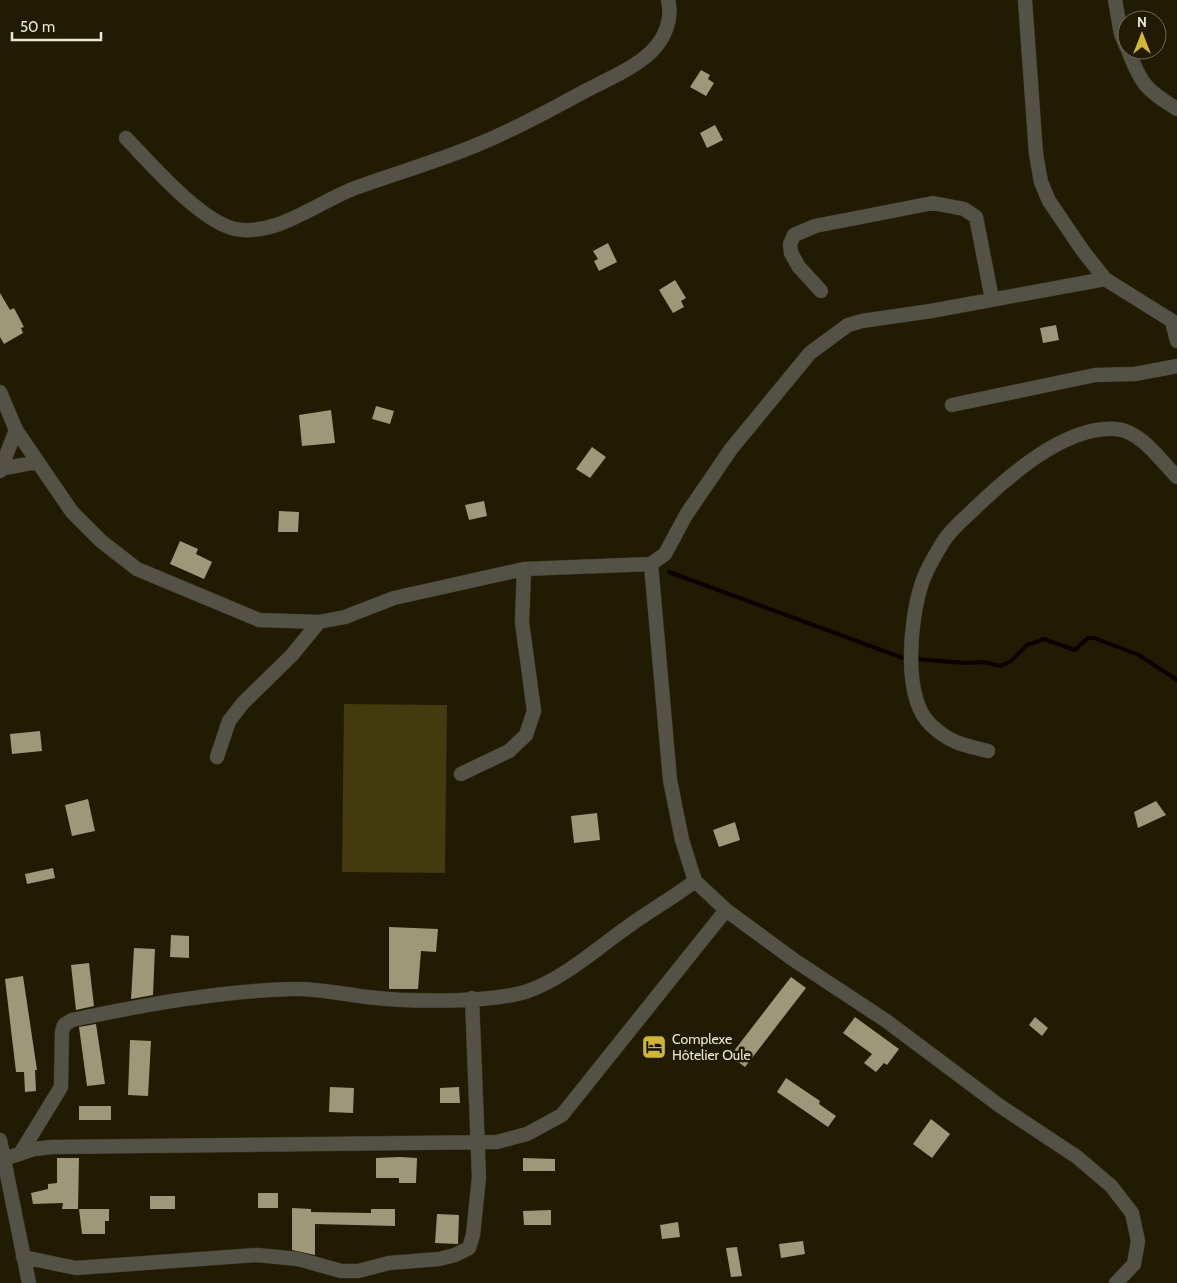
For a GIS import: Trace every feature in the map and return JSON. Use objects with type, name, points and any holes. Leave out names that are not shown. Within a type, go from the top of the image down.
[{"type":"street","points":[[126,138],[161,174],[206,215],[235,229],[281,225],[297,214],[353,189],[480,144],[618,73],[651,52],[666,33],[670,8],[668,0]]},
{"type":"street","points":[[1025,0],[1036,154],[1041,182],[1082,251],[1105,279],[1175,323],[1177,341]]},
{"type":"street","points":[[1132,60],[1140,80],[1157,97],[1177,110]]},
{"type":"street","points":[[821,291],[799,267],[790,244],[794,235],[814,226],[933,203],[964,208],[976,217],[992,300]]},
{"type":"street","points":[[0,392],[16,430],[72,512],[101,541],[137,569],[259,620],[319,622],[345,617],[394,598],[524,569],[651,564],[665,554],[696,499],[731,449],[810,353],[835,333],[848,325],[862,320],[931,312],[1105,279]]},
{"type":"street","points":[[952,405],[1095,375],[1135,374],[1177,366]]},
{"type":"street","points":[[988,751],[955,744],[929,724],[915,700],[911,667],[914,625],[921,586],[943,541],[980,504],[1012,476],[1049,449],[1091,432],[1116,429],[1130,434],[1145,444],[1177,478]]},
{"type":"street","points":[[1,470],[16,430]]},
{"type":"street","points":[[1,470],[37,462]]},
{"type":"street","points":[[651,564],[670,780],[682,840],[695,881],[726,910],[801,965],[885,1020],[1000,1106],[1077,1157],[1111,1186],[1132,1213],[1138,1241],[1134,1264],[1116,1283]]},
{"type":"street","points":[[461,774],[509,751],[526,735],[534,712],[522,622],[524,569]]},
{"type":"street","points":[[216,758],[229,721],[292,655],[319,622]]},
{"type":"street","points":[[20,1154],[61,1088],[62,1032],[64,1025],[72,1020],[198,998],[293,988],[326,990],[368,997],[472,998],[524,992],[548,983],[695,881]]},
{"type":"street","points":[[4,1159],[52,1147],[507,1141],[527,1134],[562,1115],[726,910]]},
{"type":"street","points":[[23,1257],[76,1268],[257,1255],[298,1259],[341,1271],[358,1271],[389,1263],[455,1256],[469,1248],[474,1235],[479,1177],[472,998]]},
{"type":"street","points":[[0,1140],[23,1257],[30,1283]]},
{"type":"shaded area","points":[[344,704],[447,705],[445,873],[342,872]]},
{"type":"building","points":[[701,70],[710,75],[708,79],[714,83],[706,96],[690,87]]},
{"type":"building","points":[[715,125],[723,140],[707,148],[700,133]]},
{"type":"building","points":[[608,243],[617,262],[599,271],[594,261],[598,259],[593,251]]},
{"type":"building","points":[[675,280],[686,298],[681,301],[684,307],[673,313],[659,290]]},
{"type":"building","points":[[0,293],[10,310],[14,308],[24,327],[21,328],[23,333],[4,344],[0,337]]},
{"type":"building","points":[[1056,325],[1059,340],[1043,343],[1040,328]]},
{"type":"building","points":[[376,406],[394,411],[390,424],[372,419]]},
{"type":"building","points":[[331,410],[335,443],[302,446],[299,415]]},
{"type":"building","points":[[592,447],[606,457],[590,478],[576,469]]},
{"type":"building","points":[[484,501],[487,516],[469,520],[465,505]]},
{"type":"building","points":[[279,511],[299,512],[298,532],[278,532]]},
{"type":"building","points":[[180,541],[198,549],[196,554],[212,562],[204,579],[170,564]]},
{"type":"building","points":[[40,731],[42,751],[12,754],[10,734]]},
{"type":"building","points":[[88,799],[95,831],[72,836],[65,805]]},
{"type":"building","points":[[1156,801],[1166,815],[1138,828],[1134,812]]},
{"type":"building","points":[[597,813],[600,840],[574,843],[571,816]]},
{"type":"building","points":[[735,822],[740,840],[719,847],[713,830]]},
{"type":"building","points":[[53,868],[55,878],[27,884],[25,874]]},
{"type":"building","points":[[389,927],[438,929],[436,952],[421,951],[418,989],[389,989]]},
{"type":"building","points":[[171,935],[189,936],[189,958],[170,957]]},
{"type":"building","points":[[134,948],[155,949],[153,995],[131,999]]},
{"type":"building","points":[[89,963],[94,1006],[76,1010],[71,965]]},
{"type":"building","points":[[23,976],[37,1070],[35,1070],[36,1091],[25,1092],[24,1072],[16,1072],[5,979]]},
{"type":"building","points":[[791,977],[806,988],[745,1067],[730,1056]]},
{"type":"building","points":[[855,1017],[899,1049],[887,1065],[884,1063],[876,1072],[864,1063],[872,1054],[843,1033]]},
{"type":"building","points":[[1035,1017],[1048,1028],[1042,1036],[1029,1025]]},
{"type":"building","points":[[96,1024],[105,1084],[87,1086],[79,1027]]},
{"type":"building","points":[[130,1040],[151,1041],[148,1096],[128,1095]]},
{"type":"building","points":[[786,1078],[820,1101],[819,1104],[836,1116],[828,1127],[777,1092]]},
{"type":"building","points":[[330,1087],[354,1088],[353,1113],[329,1112]]},
{"type":"building","points":[[459,1087],[460,1103],[440,1103],[440,1088]]},
{"type":"building","points":[[79,1106],[111,1106],[111,1120],[79,1120]]},
{"type":"building","points":[[931,1119],[950,1134],[932,1158],[913,1144]]},
{"type":"building","points":[[57,1158],[79,1158],[78,1209],[62,1209],[63,1203],[33,1204],[31,1193],[48,1189],[48,1184],[57,1183]]},
{"type":"building","points":[[376,1158],[417,1158],[416,1183],[399,1183],[399,1178],[376,1178]]},
{"type":"building","points":[[523,1158],[555,1159],[555,1171],[523,1171]]},
{"type":"building","points":[[258,1193],[278,1193],[278,1208],[258,1208]]},
{"type":"building","points":[[150,1196],[175,1196],[175,1209],[150,1209]]},
{"type":"building","points":[[292,1208],[311,1209],[311,1212],[371,1213],[371,1209],[395,1209],[395,1226],[315,1224],[315,1255],[292,1250]]},
{"type":"building","points":[[79,1209],[109,1209],[109,1221],[105,1221],[105,1234],[82,1234]]},
{"type":"building","points":[[551,1210],[551,1225],[524,1225],[523,1211]]},
{"type":"building","points":[[437,1214],[459,1215],[458,1244],[435,1243]]},
{"type":"building","points":[[678,1222],[680,1237],[662,1239],[660,1225]]},
{"type":"building","points":[[803,1241],[805,1254],[781,1258],[779,1244]]},
{"type":"building","points":[[737,1247],[742,1276],[731,1277],[726,1248]]},
{"type":"waterway","points":[[669,572],[903,658],[966,663],[984,662],[1000,666],[1011,661],[1027,645],[1044,639],[1075,650],[1088,638],[1094,638],[1139,655],[1177,680]]},
{"type":"place","name":"Complexe Hôtelier Oule","points":[[654,1047]]}]
